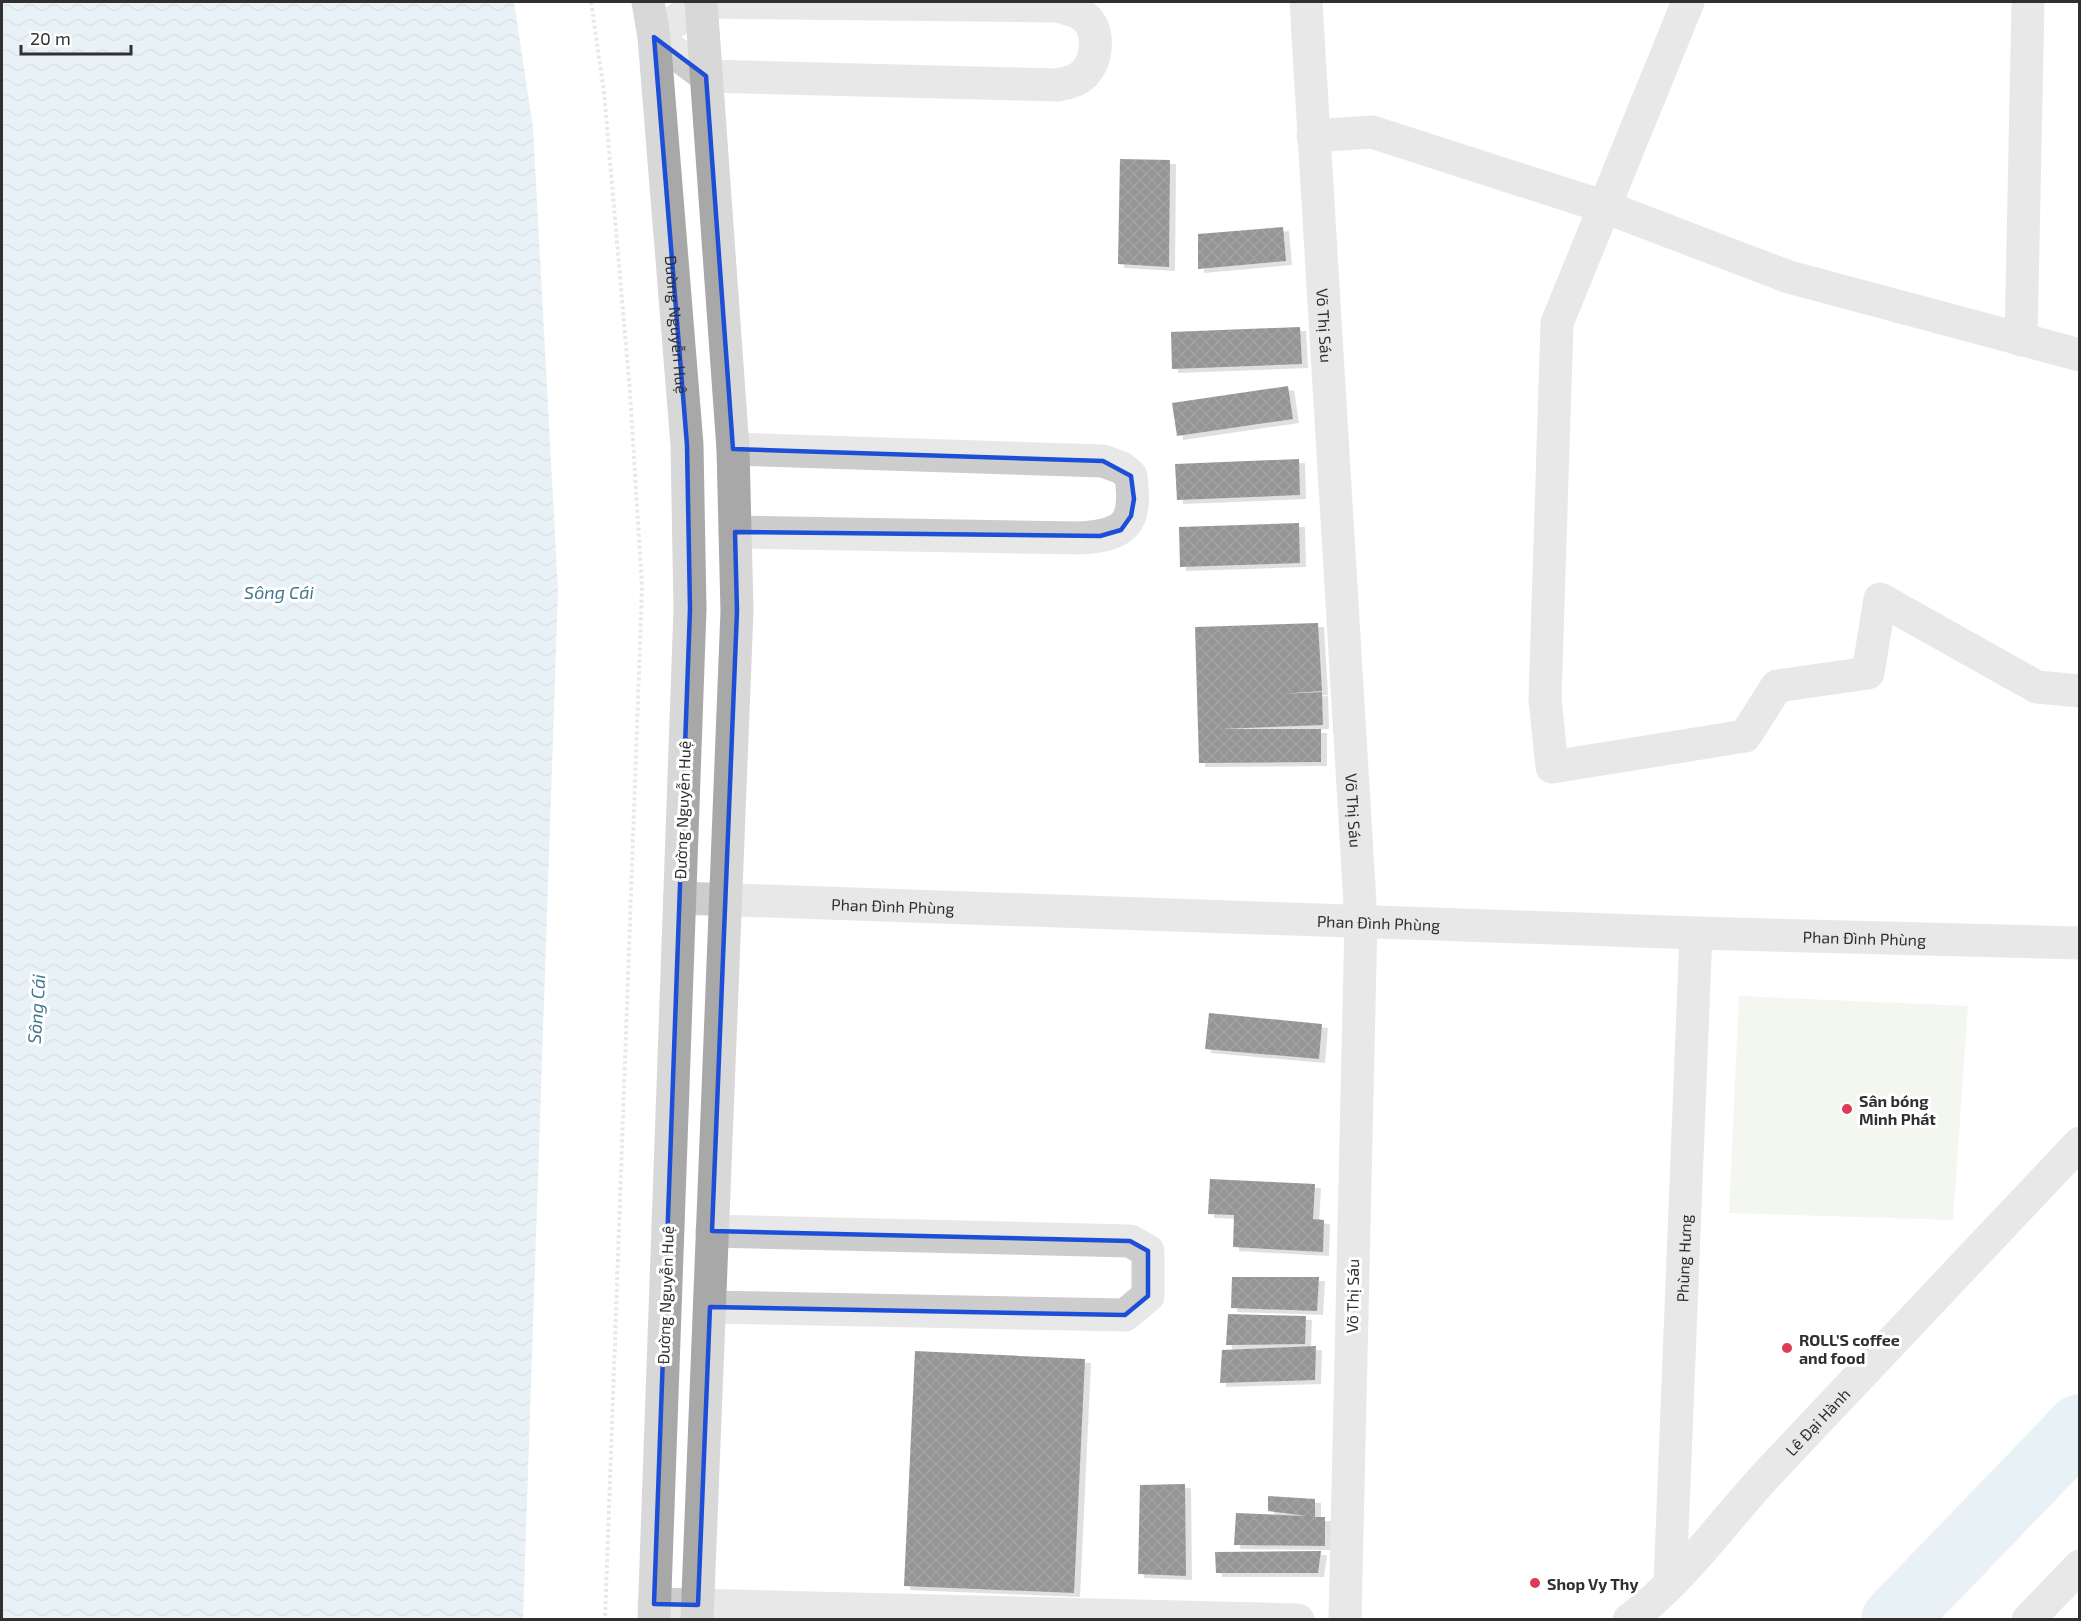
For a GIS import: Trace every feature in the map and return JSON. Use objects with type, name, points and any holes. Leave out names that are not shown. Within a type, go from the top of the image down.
[{"type":"main road","name":"Đường Nguyễn Huệ","points":[[648,2],[654,37],[687,445],[690,609],[654,1612]]},
{"type":"main road","points":[[697,1612],[737,611],[733,449],[701,2]]},
{"type":"street","points":[[701,2],[1058,6],[1083,16],[1092,25],[1096,38],[1093,58],[1085,73],[1074,81],[1058,86],[706,76],[654,37],[701,2]]},
{"type":"street","name":"Võ Thị Sáu","points":[[1306,2],[1361,920],[1345,1620]]},
{"type":"street","points":[[1688,2],[1557,323],[1545,699],[1552,767],[1745,736],[1778,686],[1868,673],[1880,599],[2037,687],[2079,691]]},
{"type":"street","points":[[2021,340],[2028,2]]},
{"type":"street","points":[[1313,136],[1372,132],[1605,207],[1789,278],[2079,355]]},
{"type":"street","points":[[733,449],[1103,461],[1122,468],[1131,476],[1134,499],[1131,516],[1121,530],[1100,536],[735,532]]},
{"type":"street","name":"Phan Đình Phùng","points":[[679,898],[1696,933],[2079,943]]},
{"type":"street","name":"Phùng Hưng","points":[[1670,1584],[1696,933]]},
{"type":"street","name":"Lê Đại Hành","points":[[1641,1615],[1752,1491],[2079,1143]]},
{"type":"street","points":[[710,1307],[1125,1315],[1148,1296],[1148,1251],[1130,1242],[712,1231]]},
{"type":"street","points":[[2028,1620],[2079,1566]]},
{"type":"street","points":[[654,1612],[1298,1620]]},
{"type":"path","points":[[591,2],[604,92],[630,392],[642,587],[604,1620]]},
{"type":"highlighted area","points":[[654,37],[706,76],[733,449],[1103,461],[1131,476],[1134,499],[1131,516],[1121,530],[1100,536],[735,532],[737,611],[712,1231],[1130,1241],[1148,1251],[1148,1296],[1125,1315],[710,1307],[698,1605],[654,1604],[690,609],[687,445]]},
{"type":"shaded area","name":"Sân bóng Minh Phát","points":[[1739,996],[1968,1006],[1953,1220],[1729,1213]]},
{"type":"water","name":"Sông Cái","points":[[2,2],[514,2],[533,127],[558,591],[523,1619],[2,1619]]},
{"type":"building","points":[[1120,159],[1170,160],[1169,267],[1118,264]]},
{"type":"building","points":[[1283,227],[1286,261],[1198,269],[1198,234]]},
{"type":"building","points":[[1300,327],[1302,364],[1172,369],[1171,332]]},
{"type":"building","points":[[1288,386],[1293,419],[1177,436],[1172,403]]},
{"type":"building","points":[[1299,459],[1300,495],[1177,500],[1175,464]]},
{"type":"building","points":[[1299,523],[1300,563],[1180,567],[1179,527]]},
{"type":"building","points":[[1318,623],[1322,691],[1281,694],[1322,692],[1323,725],[1221,729],[1321,729],[1321,762],[1199,763],[1195,627]]},
{"type":"building","points":[[1209,1013],[1322,1024],[1319,1059],[1205,1049]]},
{"type":"building","points":[[1210,1179],[1315,1184],[1313,1219],[1324,1220],[1323,1252],[1233,1247],[1234,1215],[1208,1214]]},
{"type":"building","points":[[1232,1277],[1319,1277],[1317,1311],[1231,1308]]},
{"type":"building","points":[[1228,1314],[1306,1316],[1305,1344],[1226,1345]]},
{"type":"building","points":[[1316,1346],[1315,1380],[1220,1383],[1222,1350]]},
{"type":"building","points":[[915,1351],[1085,1359],[1074,1593],[904,1586]]},
{"type":"building","points":[[1185,1484],[1186,1576],[1138,1574],[1140,1485]]},
{"type":"building","points":[[1268,1496],[1315,1499],[1315,1517],[1325,1517],[1325,1546],[1234,1545],[1236,1513],[1307,1516],[1268,1511]]},
{"type":"building","points":[[1321,1551],[1318,1573],[1216,1573],[1215,1552]]},
{"type":"waterway","points":[[1894,1620],[2080,1427]]},
{"type":"place","name":"Sân bóng Minh Phát","points":[[1847,1109]]},
{"type":"place","name":"ROLL’S coffee and food","points":[[1787,1348]]},
{"type":"place","name":"Shop Vy Thy","points":[[1535,1583]]}]
